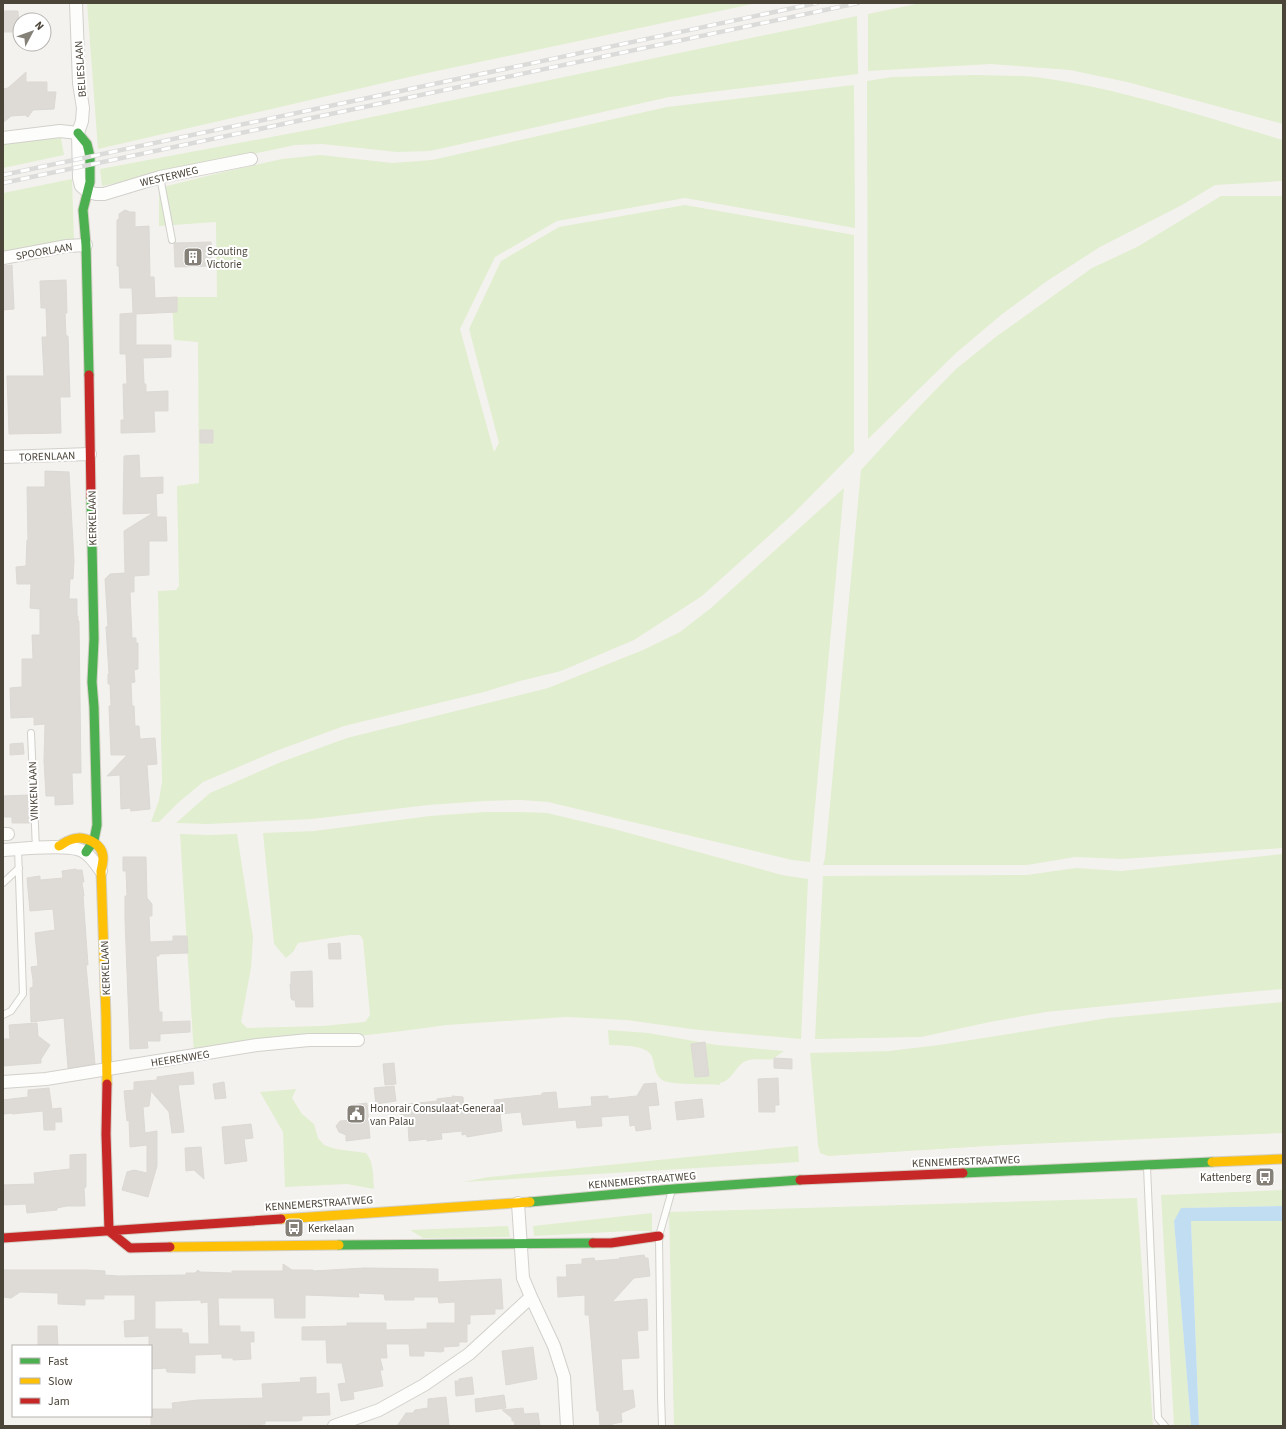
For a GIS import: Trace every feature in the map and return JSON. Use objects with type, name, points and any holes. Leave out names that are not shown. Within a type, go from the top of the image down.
[{"type":"street","name":"BELIESLAAN","points":[[76,3],[79,83],[83,108],[82,121],[78,133]]},
{"type":"street","points":[[3,138],[60,131],[78,133],[79,178],[81,186],[88,192]]},
{"type":"street","name":"WESTERWEG","points":[[88,192],[104,194],[160,177],[251,159]]},
{"type":"street","name":"KERKELAAN","points":[[88,192],[83,210],[86,246],[94,639],[92,658],[92,695],[94,707],[97,825],[97,835],[94,843],[101,850],[103,858],[101,871],[107,1069],[106,1134],[109,1231]]},
{"type":"street","name":"SPOORLAAN","points":[[3,258],[67,246],[86,246]]},
{"type":"street","name":"TORENLAAN","points":[[3,457],[90,454]]},
{"type":"street","points":[[58,846],[71,839],[85,838],[94,843],[86,852]]},
{"type":"street","points":[[3,850],[58,846],[80,850],[86,852],[101,871]]},
{"type":"street","name":"HEERENWEG","points":[[3,1082],[46,1080],[257,1045],[309,1040],[358,1040]]},
{"type":"street","name":"KENNEMERSTRAATWEG","points":[[3,1238],[518,1202],[799,1180],[1283,1159]]},
{"type":"street","points":[[518,1202],[524,1278],[531,1297],[554,1346],[564,1377],[567,1426]]},
{"type":"street","points":[[109,1231],[130,1248],[168,1249],[417,1244],[611,1243],[659,1236]]},
{"type":"street","points":[[334,1426],[379,1410],[424,1385],[469,1354],[531,1297]]},
{"type":"lane","points":[[160,177],[172,240]]},
{"type":"lane","name":"VINKENLAAN","points":[[31,733],[36,848]]},
{"type":"lane","points":[[3,1014],[11,1011],[23,994],[18,849]]},
{"type":"lane","points":[[3,883],[19,868]]},
{"type":"lane","points":[[1147,1166],[1158,1418],[1165,1426]]},
{"type":"lane","points":[[662,1426],[659,1236],[673,1189]]},
{"type":"green space","points":[[87,3],[757,3],[418,75],[98,149]]},
{"type":"green space","points":[[921,3],[1283,3],[1283,124],[1127,82],[1070,70],[991,64],[868,71],[868,14]]},
{"type":"green space","points":[[857,16],[858,74],[669,97],[430,151],[397,152],[322,144],[295,145],[102,186],[100,169],[319,128]]},
{"type":"green space","points":[[975,75],[1036,77],[1098,88],[1129,95],[1283,140],[1283,181],[1215,185],[1182,205],[1100,247],[1047,281],[1001,315],[956,353],[868,439],[867,81],[892,77]]},
{"type":"green space","points":[[854,85],[855,228],[685,198],[557,221],[495,257],[460,329],[494,452],[499,443],[469,329],[501,261],[559,227],[685,205],[854,235],[854,452],[793,514],[702,596],[634,640],[561,671],[484,692],[344,726],[276,751],[203,782],[179,802],[159,822],[151,822],[159,800],[162,782],[158,591],[176,590],[179,586],[177,486],[199,483],[198,342],[174,340],[172,297],[217,297],[216,222],[159,226],[159,188],[282,159],[320,155],[392,163],[432,160],[667,107]]},
{"type":"green space","points":[[61,138],[64,155],[3,168],[3,142]]},
{"type":"green space","points":[[72,179],[74,240],[3,254],[3,193]]},
{"type":"green space","points":[[1221,196],[1283,196],[1283,848],[1122,859],[1075,857],[1027,865],[823,865],[825,858],[861,470],[956,369],[997,336],[1092,268],[1137,247]]},
{"type":"green space","points":[[844,488],[810,862],[792,860],[548,802],[521,800],[428,805],[312,819],[208,824],[176,823],[210,793],[281,762],[347,738],[548,688],[643,650],[680,632],[711,608]]},
{"type":"green space","points":[[485,812],[547,813],[614,829],[782,875],[808,879],[801,1039],[699,1030],[626,1020],[566,1017],[447,1025],[194,1055],[180,834],[237,834],[253,937],[251,968],[241,1022],[247,1028],[322,1026],[365,1022],[370,1015],[363,940],[360,935],[350,935],[298,943],[293,952],[286,958],[274,944],[263,833],[314,831],[430,816]]},
{"type":"green space","points":[[1283,854],[1283,989],[1046,1012],[921,1037],[815,1039],[823,876],[1027,875],[1076,868],[1121,871]]},
{"type":"green space","points":[[1283,1002],[1283,1133],[1004,1145],[828,1156],[820,1153],[810,1053],[889,1051],[939,1045],[1108,1018]]},
{"type":"green space","points":[[608,1030],[648,1033],[717,1045],[784,1051],[773,1059],[751,1060],[744,1062],[728,1080],[720,1083],[720,1085],[672,1083],[666,1082],[660,1078],[651,1055],[647,1051],[642,1048],[609,1045]]},
{"type":"green space","points":[[296,1089],[292,1098],[302,1114],[314,1124],[318,1138],[324,1145],[336,1149],[366,1153],[372,1165],[374,1189],[347,1184],[285,1187],[283,1132],[260,1092]]},
{"type":"green space","points":[[798,1146],[799,1162],[463,1182],[489,1177]]},
{"type":"green space","points":[[1283,1190],[1283,1206],[1182,1208],[1174,1221],[1191,1426],[1174,1426],[1161,1195]]},
{"type":"green space","points":[[1137,1198],[1153,1426],[674,1426],[669,1212]]},
{"type":"green space","points":[[652,1213],[652,1231],[534,1236],[533,1226]]},
{"type":"green space","points":[[1191,1221],[1283,1221],[1283,1426],[1199,1426]]},
{"type":"green space","points":[[508,1226],[510,1237],[423,1238],[410,1230]]},
{"type":"water","points":[[1283,1206],[1283,1221],[1191,1221],[1199,1426],[1191,1426],[1174,1221],[1181,1208]]},
{"type":"building","points":[[3,11],[18,11],[12,12],[12,32],[3,32]]},
{"type":"building","points":[[26,72],[26,82],[47,82],[47,92],[56,92],[54,109],[33,110],[28,117],[25,115],[11,116],[4,122],[3,89],[8,88]]},
{"type":"building","points":[[125,210],[135,212],[135,227],[149,226],[150,277],[154,277],[155,298],[177,297],[177,312],[136,314],[136,345],[171,345],[171,357],[143,358],[144,384],[146,384],[146,392],[168,391],[168,411],[154,411],[155,432],[121,433],[121,420],[124,420],[123,384],[127,384],[126,354],[120,354],[120,314],[133,313],[132,288],[120,288],[119,266],[117,266],[117,220],[119,219],[119,214]]},
{"type":"building","name":"Scouting Victorie","points":[[211,242],[212,266],[175,267],[175,243]]},
{"type":"building","points":[[12,265],[14,309],[3,310],[3,266]]},
{"type":"building","points":[[66,280],[67,313],[65,313],[66,336],[68,336],[70,397],[60,397],[61,433],[9,434],[7,376],[44,376],[42,337],[47,337],[46,308],[41,308],[40,281]]},
{"type":"building","points":[[200,430],[213,430],[213,443],[200,443]]},
{"type":"building","points":[[139,455],[140,478],[163,477],[163,493],[156,494],[157,517],[166,517],[167,541],[149,541],[149,575],[134,576],[134,592],[130,592],[132,638],[136,638],[136,643],[138,643],[138,669],[134,670],[135,682],[131,683],[135,726],[139,726],[140,739],[155,738],[157,764],[147,765],[150,809],[131,811],[130,808],[121,809],[120,775],[107,776],[127,755],[111,755],[109,706],[111,706],[110,684],[108,684],[109,674],[106,627],[108,626],[105,579],[110,574],[125,573],[124,531],[153,513],[123,514],[124,456]]},
{"type":"building","points":[[45,471],[69,472],[74,561],[73,579],[70,579],[69,599],[77,599],[77,616],[79,621],[81,773],[72,773],[73,804],[55,805],[55,796],[46,796],[44,761],[45,724],[34,725],[34,717],[11,718],[10,688],[22,687],[22,659],[33,659],[32,635],[40,635],[40,609],[30,608],[31,584],[17,584],[16,567],[26,566],[28,540],[27,487],[45,487]]},
{"type":"building","points":[[23,743],[24,754],[10,755],[10,744]]},
{"type":"building","points":[[29,795],[30,823],[12,823],[12,817],[3,817],[3,796]]},
{"type":"building","points":[[123,857],[146,857],[147,898],[152,904],[152,916],[149,916],[150,942],[173,941],[173,936],[187,936],[188,953],[159,954],[159,956],[156,956],[159,1012],[162,1012],[162,1022],[190,1021],[190,1032],[160,1034],[160,1041],[147,1041],[148,1048],[130,1049],[125,921],[125,896],[127,896],[126,871],[123,871]]},
{"type":"building","points":[[76,869],[82,870],[84,882],[82,882],[88,965],[86,965],[95,1064],[68,1068],[64,1018],[31,1022],[30,988],[33,987],[33,980],[31,967],[38,966],[35,933],[55,930],[53,909],[30,911],[27,878],[40,876],[40,880],[63,878],[62,871]]},
{"type":"building","points":[[340,943],[341,959],[329,959],[328,944]]},
{"type":"building","points":[[312,971],[313,1007],[296,1007],[295,1000],[292,1000],[291,998],[291,972]]},
{"type":"building","points":[[37,1023],[38,1036],[50,1045],[41,1059],[41,1063],[3,1066],[3,1039],[10,1039],[9,1025]]},
{"type":"building","points":[[705,1042],[709,1076],[695,1077],[691,1044]]},
{"type":"building","points":[[774,1058],[792,1059],[792,1069],[774,1068]]},
{"type":"building","points":[[394,1063],[396,1084],[385,1085],[383,1064]]},
{"type":"building","points":[[193,1072],[194,1084],[178,1085],[184,1132],[172,1133],[169,1112],[151,1091],[149,1106],[143,1107],[145,1133],[157,1131],[157,1166],[148,1197],[122,1190],[127,1172],[134,1170],[147,1173],[147,1145],[130,1147],[129,1120],[127,1121],[124,1091],[134,1090],[134,1082],[157,1080],[157,1077]]},
{"type":"building","points":[[778,1078],[779,1105],[775,1105],[775,1112],[759,1112],[758,1079]]},
{"type":"building","points":[[224,1082],[226,1098],[215,1099],[213,1084]]},
{"type":"building","points":[[656,1083],[659,1105],[648,1106],[651,1129],[636,1131],[635,1125],[630,1126],[629,1115],[601,1117],[602,1126],[577,1128],[576,1120],[523,1125],[521,1112],[500,1114],[502,1131],[467,1137],[466,1134],[462,1135],[462,1131],[441,1133],[442,1139],[409,1141],[408,1124],[402,1124],[400,1105],[437,1101],[437,1099],[453,1097],[452,1096],[463,1097],[464,1109],[495,1106],[494,1100],[556,1092],[558,1109],[592,1106],[591,1097],[608,1096],[608,1099],[637,1096],[644,1084]]},
{"type":"building","points":[[394,1086],[396,1101],[376,1104],[374,1088]]},
{"type":"building","points":[[49,1088],[52,1109],[61,1108],[62,1122],[55,1122],[55,1130],[44,1130],[43,1111],[4,1114],[3,1100],[28,1097],[28,1090]]},
{"type":"building","points":[[702,1099],[704,1117],[677,1120],[675,1102]]},
{"type":"building","points":[[367,1103],[370,1138],[346,1141],[346,1135],[339,1132],[336,1126],[340,1121],[354,1120],[352,1105]]},
{"type":"building","points":[[251,1124],[253,1138],[244,1139],[247,1161],[225,1164],[222,1127]]},
{"type":"building","points":[[201,1147],[204,1179],[194,1170],[186,1171],[185,1148]]},
{"type":"building","points":[[86,1154],[86,1187],[84,1188],[85,1206],[67,1206],[57,1208],[57,1210],[27,1213],[26,1204],[3,1205],[3,1185],[35,1184],[34,1173],[70,1169],[70,1155]]},
{"type":"building","points":[[644,1255],[645,1258],[648,1258],[650,1276],[634,1278],[612,1302],[647,1299],[648,1330],[637,1331],[639,1358],[621,1359],[623,1391],[633,1390],[635,1407],[621,1413],[622,1422],[600,1426],[599,1411],[597,1411],[589,1315],[585,1315],[585,1295],[558,1297],[557,1277],[567,1277],[566,1265],[582,1264],[582,1259],[594,1258],[595,1261]]},
{"type":"building","points":[[283,1264],[292,1270],[313,1271],[364,1268],[438,1269],[438,1282],[501,1279],[503,1309],[495,1309],[495,1314],[470,1315],[470,1324],[467,1324],[467,1342],[459,1342],[459,1346],[443,1347],[444,1351],[441,1352],[424,1351],[424,1356],[410,1356],[409,1344],[386,1344],[387,1358],[380,1358],[383,1370],[380,1370],[383,1386],[353,1392],[354,1399],[341,1401],[338,1384],[346,1383],[342,1363],[327,1363],[326,1340],[302,1340],[302,1327],[347,1326],[347,1323],[386,1323],[386,1330],[427,1329],[427,1323],[455,1323],[455,1302],[439,1303],[438,1297],[414,1297],[414,1300],[385,1300],[384,1294],[358,1293],[359,1297],[305,1295],[305,1318],[275,1318],[274,1298],[218,1298],[219,1326],[240,1326],[240,1332],[254,1332],[254,1342],[250,1342],[251,1359],[233,1360],[233,1358],[222,1358],[222,1354],[195,1355],[195,1373],[167,1372],[166,1368],[152,1369],[152,1345],[149,1345],[149,1336],[125,1337],[124,1321],[135,1320],[135,1295],[104,1295],[104,1299],[85,1299],[85,1305],[58,1304],[58,1293],[20,1292],[11,1298],[3,1297],[3,1270],[87,1270],[105,1271],[105,1275],[118,1276],[186,1275],[186,1273],[195,1273],[198,1270],[200,1272],[232,1273],[232,1271],[283,1271]],"holes":[[[201,1300],[201,1303],[208,1302],[209,1344],[189,1344],[188,1333],[182,1333],[182,1329],[155,1329],[155,1301]]]},
{"type":"building","points":[[38,1326],[57,1326],[58,1345],[38,1345]]},
{"type":"building","points":[[533,1347],[537,1379],[506,1385],[502,1351]]},
{"type":"building","points":[[316,1377],[316,1394],[329,1393],[330,1415],[302,1416],[302,1420],[298,1421],[265,1421],[265,1424],[238,1426],[151,1426],[152,1409],[173,1409],[172,1403],[198,1400],[263,1398],[262,1384],[301,1382],[300,1378]]},
{"type":"building","points":[[472,1377],[474,1394],[456,1396],[455,1381]]},
{"type":"building","points":[[504,1395],[506,1408],[476,1412],[475,1399]]},
{"type":"building","points":[[446,1397],[449,1426],[397,1426],[406,1413],[413,1413],[415,1410],[428,1408],[428,1399]]},
{"type":"building","points":[[523,1408],[524,1414],[538,1413],[540,1426],[515,1426],[512,1418],[502,1410]]},
{"type":"railway","points":[[3,175],[817,3]]},
{"type":"railway","points":[[3,183],[858,3]]},
{"type":"traffic: fast","points":[[78,133],[87,144],[90,156],[90,182],[83,210],[86,245],[89,375]]},
{"type":"traffic: fast","points":[[86,852],[94,840],[97,825],[92,682],[94,639],[91,497]]},
{"type":"traffic: fast","points":[[963,1173],[1212,1162]]},
{"type":"traffic: fast","points":[[530,1202],[673,1189],[800,1180]]},
{"type":"traffic: fast","points":[[339,1245],[593,1243]]},
{"type":"traffic: slow","points":[[59,846],[69,840],[81,838],[96,844],[102,853],[103,860],[101,871],[107,1084]]},
{"type":"traffic: slow","points":[[1212,1162],[1283,1159]]},
{"type":"traffic: slow","points":[[281,1219],[530,1202]]},
{"type":"traffic: slow","points":[[170,1247],[339,1245]]},
{"type":"traffic: jam","points":[[89,375],[91,497]]},
{"type":"traffic: jam","points":[[107,1084],[106,1134],[109,1231],[130,1248],[170,1247]]},
{"type":"traffic: jam","points":[[800,1180],[963,1173]]},
{"type":"traffic: jam","points":[[3,1238],[281,1219]]},
{"type":"traffic: jam","points":[[593,1243],[611,1243],[659,1236]]},
{"type":"place","name":"Scouting Victorie","points":[[193,257]]},
{"type":"place","name":"Honorair Consulaat-Generaal van Palau","points":[[356,1114]]},
{"type":"place","name":"Kattenberg","points":[[1265,1177]]},
{"type":"place","name":"Kerkelaan","points":[[294,1228]]}]
